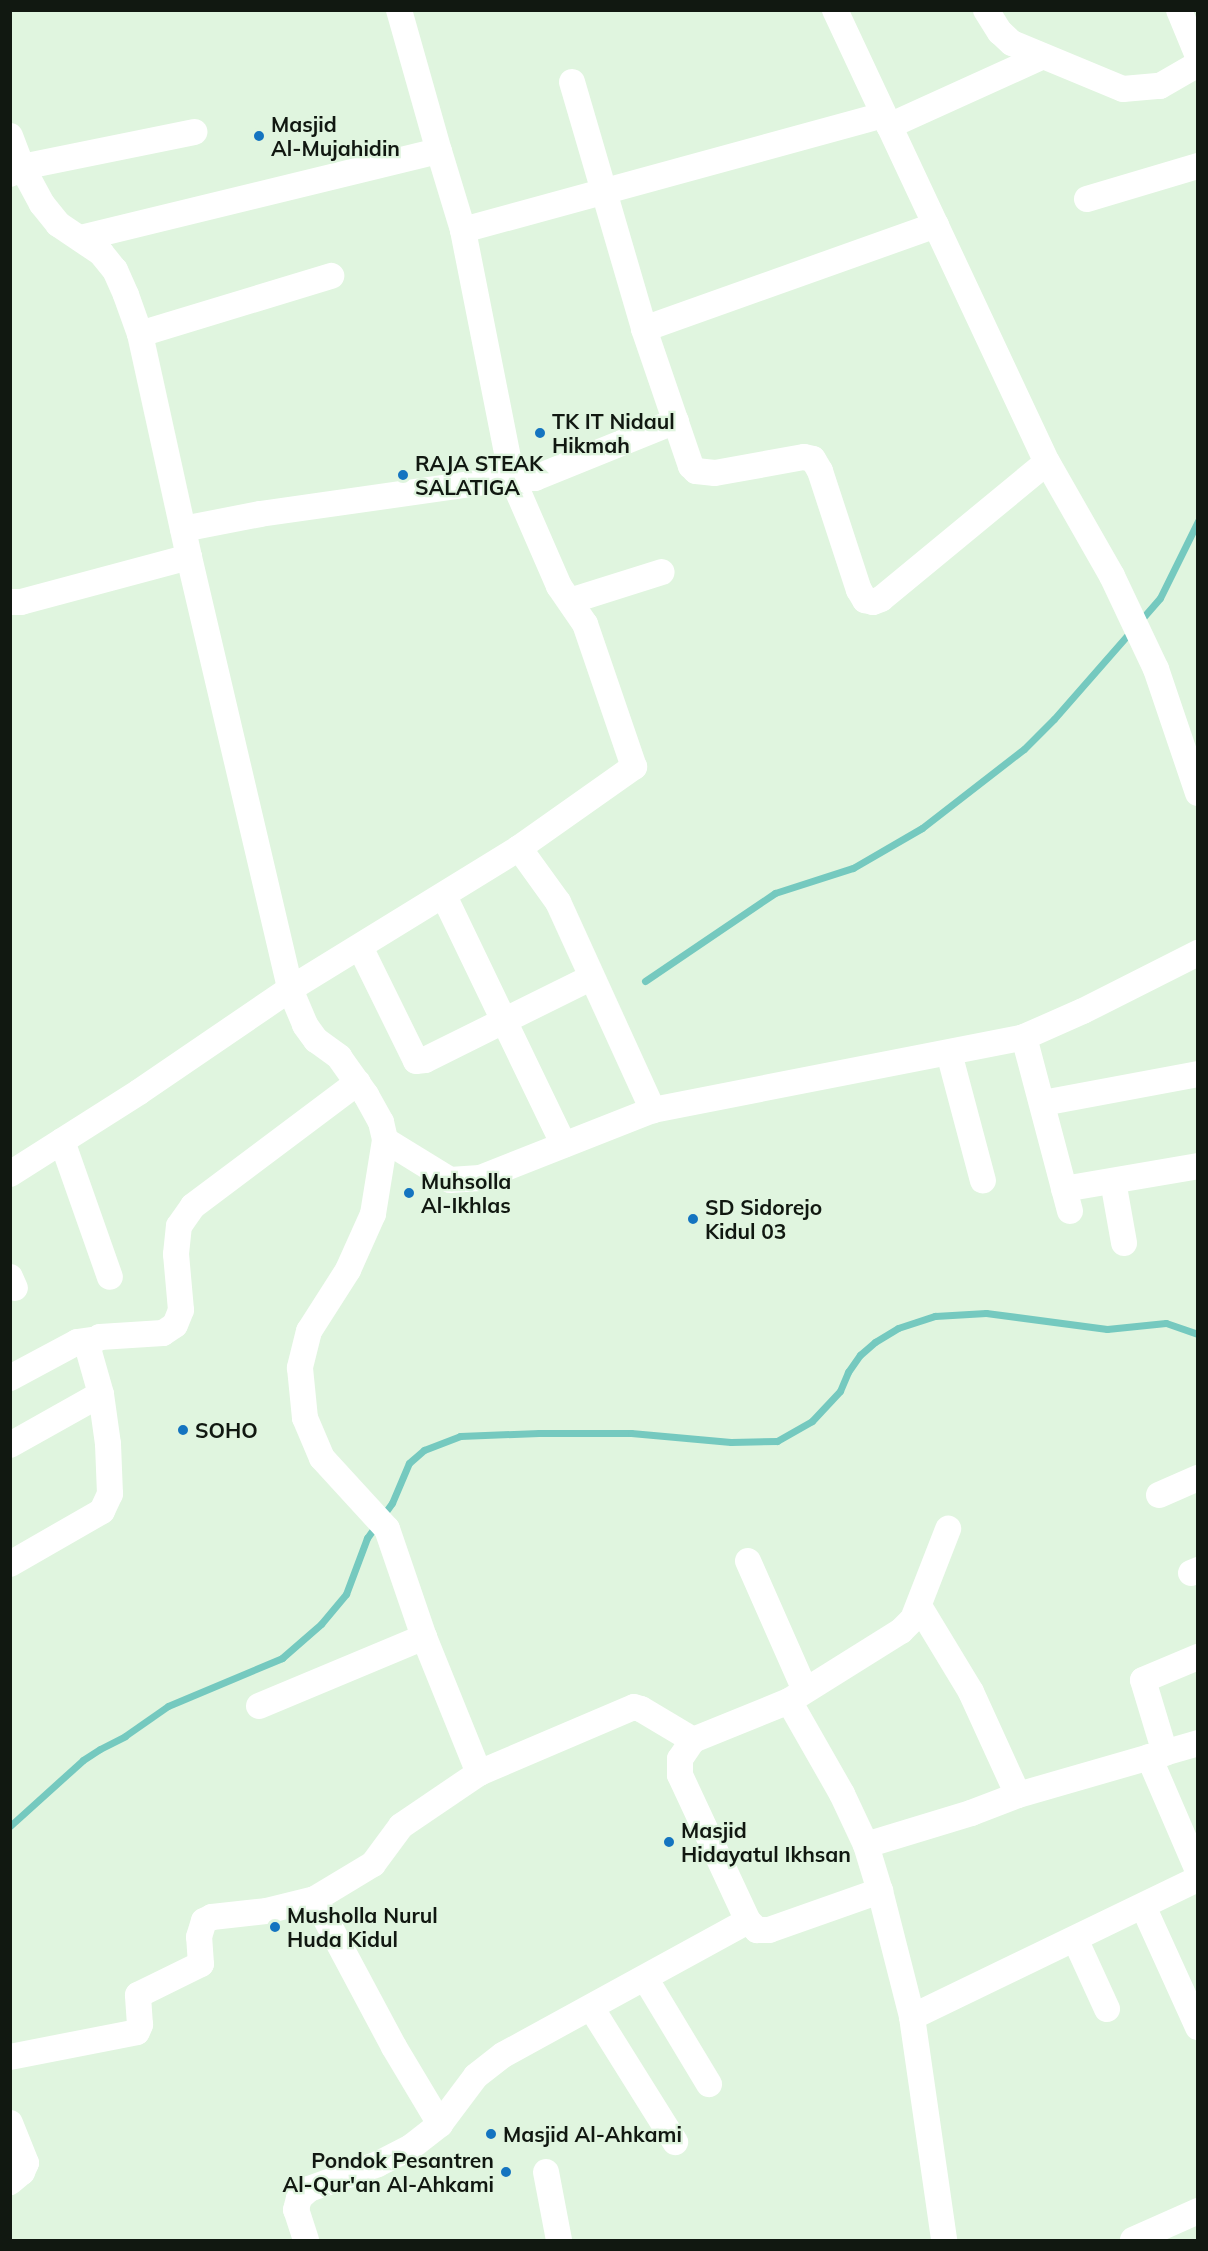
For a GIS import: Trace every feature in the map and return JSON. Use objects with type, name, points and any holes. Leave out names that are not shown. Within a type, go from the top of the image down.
[{"type":"street","points":[[10,1174],[290,989],[519,848],[633,768],[585,624],[559,586],[512,478],[463,230],[399,10]]},
{"type":"street","points":[[835,10],[1047,462],[1120,595],[1156,669],[1197,793]]},
{"type":"street","points":[[986,10],[1000,32],[1012,43],[1124,89],[1160,86],[1196,52],[1179,10]]},
{"type":"street","points":[[463,230],[602,190],[886,121],[1043,56]]},
{"type":"street","points":[[572,82],[644,329],[692,466],[699,473],[714,473],[804,457],[813,459],[820,471],[859,590],[868,602],[880,599],[1047,462]]},
{"type":"street","points":[[16,171],[194,132]]},
{"type":"street","points":[[10,136],[16,171],[47,211],[58,224],[101,253],[115,270],[140,334],[189,557],[290,989],[305,1025],[316,1040],[339,1057],[358,1082],[381,1122],[386,1140],[373,1214],[348,1270],[309,1331],[300,1368],[305,1418],[322,1458],[379,1520],[479,1773]]},
{"type":"street","points":[[81,238],[439,151]]},
{"type":"street","points":[[1087,199],[1197,166]]},
{"type":"street","points":[[644,329],[936,225]]},
{"type":"street","points":[[140,334],[331,276]]},
{"type":"street","points":[[183,529],[260,514],[512,478],[535,478],[676,421]]},
{"type":"street","points":[[10,602],[21,602],[189,557]]},
{"type":"street","points":[[570,601],[662,572]]},
{"type":"street","points":[[519,848],[558,902],[653,1110]]},
{"type":"street","points":[[444,896],[564,1144]]},
{"type":"street","points":[[360,947],[416,1061],[425,1060],[592,977]]},
{"type":"street","points":[[386,1140],[450,1180],[480,1178],[653,1110],[1024,1037],[1083,1011],[1197,953]]},
{"type":"street","points":[[1024,1037],[1067,1200],[1113,1181],[1197,1166]]},
{"type":"street","points":[[950,1053],[983,1181]]},
{"type":"street","points":[[1043,1103],[1197,1074]]},
{"type":"street","points":[[10,1378],[77,1342],[100,1337],[163,1333],[175,1325],[181,1310],[176,1254],[179,1226],[193,1206],[358,1082]]},
{"type":"street","points":[[62,1141],[110,1277]]},
{"type":"street","points":[[1113,1181],[1124,1243]]},
{"type":"street","points":[[10,1564],[102,1510],[110,1494],[108,1444],[101,1394],[87,1351],[87,1345],[91,1340]]},
{"type":"street","points":[[10,1445],[101,1394]]},
{"type":"street","points":[[1159,1495],[1197,1478]]},
{"type":"street","points":[[880,1891],[769,1930],[757,1930],[747,1921],[680,1775],[680,1760],[693,1740],[797,1695],[901,1631],[913,1619],[919,1606],[948,1528]]},
{"type":"street","points":[[748,1561],[797,1695],[866,1845],[880,1891],[912,2017],[944,2241]]},
{"type":"street","points":[[919,1606],[971,1692],[1018,1795]]},
{"type":"street","points":[[259,1706],[424,1637]]},
{"type":"street","points":[[1197,1657],[1143,1680],[1157,1755],[1197,1871]]},
{"type":"street","points":[[10,2057],[135,2033],[141,2025],[138,1995],[201,1964],[199,1938],[204,1922],[212,1917],[267,1911],[315,1899],[374,1864],[401,1826],[479,1773],[634,1707],[641,1708],[693,1740]]},
{"type":"street","points":[[866,1845],[971,1813],[1018,1795],[1197,1743]]},
{"type":"street","points":[[912,2017],[1197,1879]]},
{"type":"street","points":[[315,1899],[394,2047],[440,2124]]},
{"type":"street","points":[[1143,1906],[1197,2027]]},
{"type":"street","points":[[306,2241],[296,2210],[299,2198],[309,2189],[378,2164],[411,2147],[440,2124],[476,2076],[503,2055],[592,2009],[747,1921]]},
{"type":"street","points":[[1075,1939],[1107,2009]]},
{"type":"street","points":[[645,1978],[709,2084]]},
{"type":"street","points":[[592,2009],[675,2142]]},
{"type":"street","points":[[10,2123],[26,2163],[22,2172],[10,2182]]},
{"type":"street","points":[[546,2172],[559,2241]]},
{"type":"street","points":[[1133,2241],[1197,2211]]},
{"type":"waterway","points":[[1140,621],[1160,598],[1198,521]]},
{"type":"waterway","points":[[645,981],[775,893],[853,868],[922,828],[1024,749],[1054,719],[1131,631]]},
{"type":"waterway","points":[[10,1826],[83,1760],[125,1736],[168,1706],[282,1658],[321,1624],[346,1594],[367,1538],[392,1503],[409,1463],[424,1450],[460,1436],[539,1433],[631,1433],[731,1442],[777,1441],[812,1421],[840,1391],[848,1372],[860,1355],[875,1342],[898,1328],[935,1316],[986,1313],[1107,1329],[1166,1323],[1198,1334]]},
{"type":"place","name":"Masjid Al-Mujahidin","points":[[259,136]]},
{"type":"place","name":"TK IT Nidaul Hikmah","points":[[540,433]]},
{"type":"place","name":"RAJA STEAK SALATIGA","points":[[403,475]]},
{"type":"place","name":"Muhsolla Al-Ikhlas","points":[[409,1193]]},
{"type":"place","name":"SD Sidorejo Kidul 03","points":[[693,1219]]},
{"type":"place","name":"SOHO","points":[[183,1430]]},
{"type":"place","name":"Masjid Hidayatul Ikhsan","points":[[669,1842]]},
{"type":"place","name":"Musholla Nurul Huda Kidul","points":[[275,1927]]},
{"type":"place","name":"Masjid Al-Ahkami","points":[[491,2134]]},
{"type":"place","name":"Pondok Pesantren Al-Qur'an Al-Ahkami","points":[[506,2172]]}]
